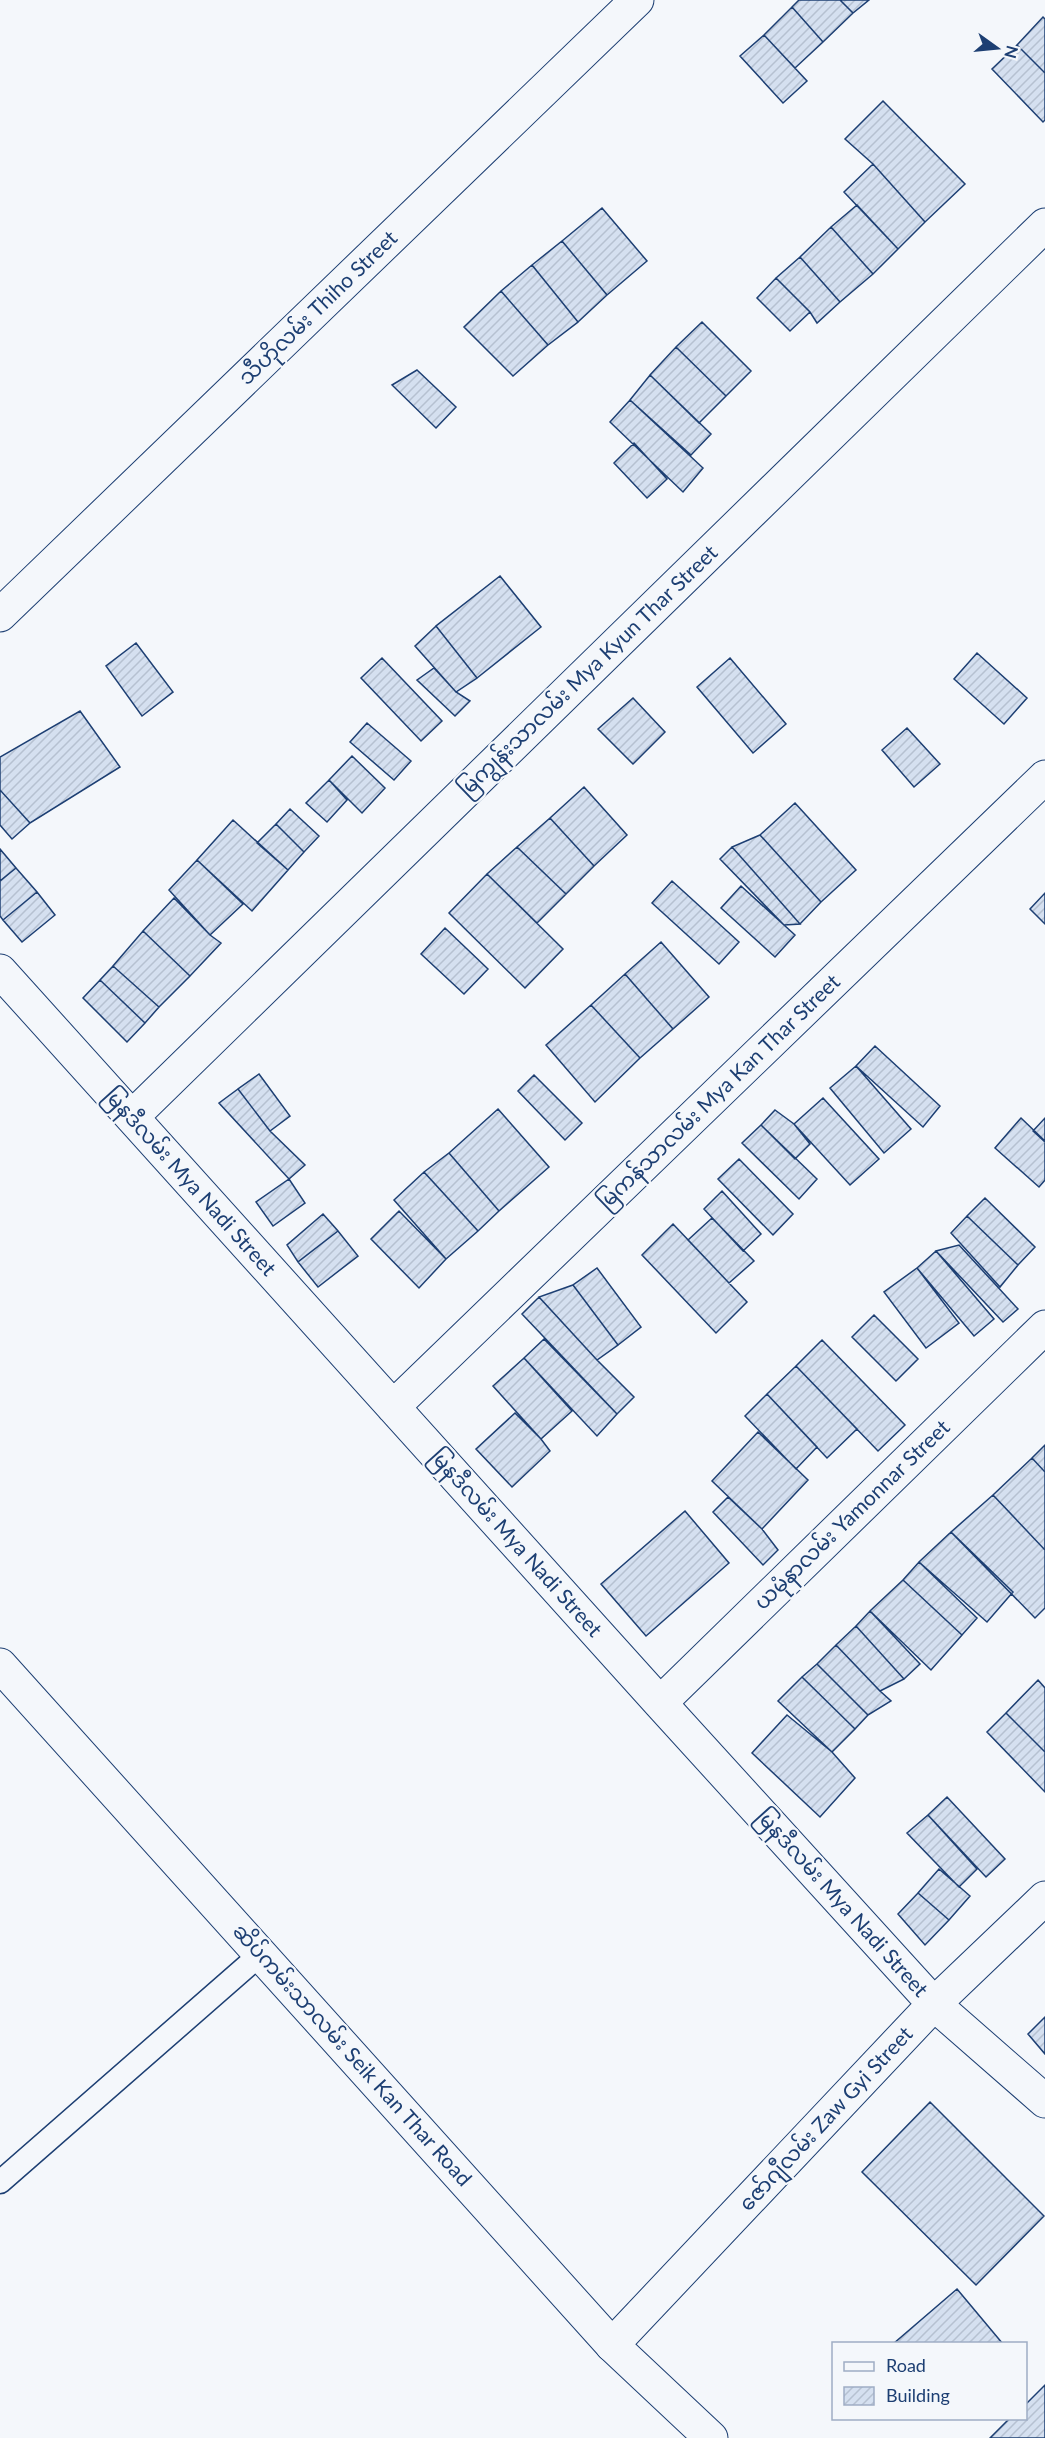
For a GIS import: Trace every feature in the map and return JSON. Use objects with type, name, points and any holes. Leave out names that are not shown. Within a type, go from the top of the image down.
[{"type":"street","name":"သီဟိုလမ်း Thiho Street","points":[[0,615],[637,0]]},
{"type":"street","name":"မြကျွန်းသာလမ်း Mya Kyun Thar Street","points":[[132,1118],[1045,225]]},
{"type":"street","name":"မြကန်သာလမ်း Mya Kan Thar Street","points":[[393,1407],[1045,777]]},
{"type":"street","name":"မြနဒီလမ်း Mya Nadi Street","points":[[0,971],[934,2004],[1045,2101]]},
{"type":"street","name":"ယမုံနာလမ်း Yamonnar Street","points":[[660,1703],[1045,1327]]},
{"type":"street","name":"ဆိပ်ကမ်းသာလမ်း Seik Kan Thar Road","points":[[0,1665],[262,1953],[612,2345],[711,2438]]},
{"type":"street","name":"ဇော်ဂျီလမ်း Zaw Gyi Street","points":[[612,2345],[934,2004],[1045,1898]]},
{"type":"lane","points":[[0,2182],[262,1953]]},
{"type":"building","points":[[799,0],[840,0],[853,13],[823,42],[792,7]]},
{"type":"building","points":[[840,0],[869,0],[853,13]]},
{"type":"building","points":[[792,7],[823,42],[795,68],[764,35]]},
{"type":"building","points":[[1043,17],[1045,19],[1045,73],[1017,45]]},
{"type":"building","points":[[764,35],[807,81],[783,103],[740,56]]},
{"type":"building","points":[[1017,45],[1045,73],[1045,120],[1043,122],[992,69]]},
{"type":"building","points":[[883,101],[965,184],[925,222],[873,164],[845,139]]},
{"type":"building","points":[[873,164],[925,222],[898,249],[844,192]]},
{"type":"building","points":[[857,205],[898,249],[873,274],[831,227]]},
{"type":"building","points":[[602,208],[647,261],[607,295],[562,241]]},
{"type":"building","points":[[831,227],[873,274],[840,302],[800,257]]},
{"type":"building","points":[[562,241],[607,295],[578,322],[532,265]]},
{"type":"building","points":[[800,257],[840,302],[817,323],[810,312],[776,278]]},
{"type":"building","points":[[532,265],[578,322],[548,345],[501,291]]},
{"type":"building","points":[[776,278],[810,312],[790,331],[757,298]]},
{"type":"building","points":[[501,291],[548,345],[513,376],[464,327]]},
{"type":"building","points":[[702,322],[751,371],[726,396],[676,347]]},
{"type":"building","points":[[676,347],[726,396],[699,423],[650,375]]},
{"type":"building","points":[[417,370],[456,407],[436,428],[392,385]]},
{"type":"building","points":[[650,375],[711,434],[691,455],[630,400]]},
{"type":"building","points":[[630,400],[703,468],[683,492],[610,422]]},
{"type":"building","points":[[634,443],[667,479],[647,498],[614,463]]},
{"type":"building","points":[[500,576],[541,627],[477,678],[436,626]]},
{"type":"building","points":[[436,626],[477,678],[456,692],[415,646]]},
{"type":"building","points":[[136,643],[173,692],[142,716],[106,666]]},
{"type":"building","points":[[977,653],[1027,698],[1004,724],[954,679]]},
{"type":"building","points":[[382,658],[442,721],[421,741],[361,678]]},
{"type":"building","points":[[730,658],[786,724],[753,753],[697,687]]},
{"type":"building","points":[[434,668],[456,692],[470,701],[455,716],[417,680]]},
{"type":"building","points":[[633,698],[665,732],[633,764],[598,729]]},
{"type":"building","points":[[80,711],[120,767],[30,823],[0,790],[0,757]]},
{"type":"building","points":[[367,723],[411,761],[394,780],[350,742]]},
{"type":"building","points":[[907,728],[940,764],[914,787],[882,750]]},
{"type":"building","points":[[352,756],[385,788],[362,813],[329,780]]},
{"type":"building","points":[[329,780],[347,800],[327,822],[306,803]]},
{"type":"building","points":[[584,787],[627,835],[594,866],[550,818]]},
{"type":"building","points":[[0,790],[30,823],[12,839],[0,825]]},
{"type":"building","points":[[795,803],[856,870],[821,902],[760,835]]},
{"type":"building","points":[[290,809],[319,836],[304,852],[276,824]]},
{"type":"building","points":[[550,818],[594,866],[566,894],[517,847]]},
{"type":"building","points":[[233,820],[288,870],[252,911],[197,860]]},
{"type":"building","points":[[276,824],[304,852],[288,870],[257,843]]},
{"type":"building","points":[[760,835],[821,902],[800,924],[732,847]]},
{"type":"building","points":[[517,847],[566,894],[537,923],[487,874]]},
{"type":"building","points":[[732,847],[800,924],[784,925],[720,859]]},
{"type":"building","points":[[0,849],[16,868],[0,881]]},
{"type":"building","points":[[197,860],[243,904],[210,935],[169,890]]},
{"type":"building","points":[[16,868],[37,892],[3,920],[0,916],[0,881]]},
{"type":"building","points":[[487,874],[563,949],[525,988],[449,913]]},
{"type":"building","points":[[672,881],[739,942],[719,964],[652,903]]},
{"type":"building","points":[[741,886],[795,935],[775,957],[721,908]]},
{"type":"building","points":[[37,892],[55,915],[22,942],[3,920]]},
{"type":"building","points":[[1045,893],[1045,924],[1030,909]]},
{"type":"building","points":[[174,898],[210,935],[221,943],[190,976],[143,931]]},
{"type":"building","points":[[445,928],[488,969],[464,994],[421,954]]},
{"type":"building","points":[[143,931],[190,976],[159,1007],[113,966]]},
{"type":"building","points":[[661,942],[709,997],[673,1029],[625,974]]},
{"type":"building","points":[[113,966],[159,1007],[145,1023],[100,980]]},
{"type":"building","points":[[625,974],[673,1029],[640,1058],[591,1005]]},
{"type":"building","points":[[100,980],[145,1023],[127,1042],[83,998]]},
{"type":"building","points":[[591,1005],[640,1058],[595,1102],[546,1045]]},
{"type":"building","points":[[875,1046],[940,1106],[923,1127],[856,1066]]},
{"type":"building","points":[[856,1066],[911,1129],[884,1153],[830,1088]]},
{"type":"building","points":[[259,1074],[290,1116],[270,1131],[238,1089]]},
{"type":"building","points":[[534,1075],[582,1123],[565,1140],[518,1091]]},
{"type":"building","points":[[238,1089],[270,1131],[305,1165],[289,1179],[219,1103]]},
{"type":"building","points":[[823,1098],[879,1159],[850,1185],[794,1124]]},
{"type":"building","points":[[498,1109],[549,1167],[499,1211],[449,1153]]},
{"type":"building","points":[[775,1110],[794,1124],[810,1144],[795,1159],[761,1125]]},
{"type":"building","points":[[1021,1118],[1045,1141],[1045,1180],[1039,1187],[995,1148]]},
{"type":"building","points":[[1045,1118],[1045,1142],[1033,1131]]},
{"type":"building","points":[[761,1125],[817,1179],[799,1199],[742,1143]]},
{"type":"building","points":[[449,1153],[499,1211],[478,1231],[424,1172]]},
{"type":"building","points":[[739,1159],[793,1214],[773,1235],[718,1179]]},
{"type":"building","points":[[424,1172],[478,1231],[446,1259],[394,1200]]},
{"type":"building","points":[[289,1179],[305,1203],[273,1226],[256,1202]]},
{"type":"building","points":[[722,1191],[761,1234],[743,1251],[704,1209]]},
{"type":"building","points":[[985,1198],[1035,1247],[1018,1265],[967,1216]]},
{"type":"building","points":[[399,1211],[446,1259],[419,1288],[371,1239]]},
{"type":"building","points":[[323,1214],[338,1231],[298,1262],[287,1245]]},
{"type":"building","points":[[967,1216],[1018,1265],[1000,1287],[951,1233]]},
{"type":"building","points":[[712,1218],[754,1261],[729,1283],[688,1240]]},
{"type":"building","points":[[673,1224],[747,1302],[716,1333],[642,1255]]},
{"type":"building","points":[[338,1231],[358,1256],[318,1287],[298,1262]]},
{"type":"building","points":[[959,1245],[1018,1309],[1003,1322],[936,1251]]},
{"type":"building","points":[[936,1251],[994,1319],[974,1336],[917,1268]]},
{"type":"building","points":[[597,1268],[641,1327],[618,1345],[573,1285]]},
{"type":"building","points":[[917,1268],[959,1323],[926,1348],[884,1292]]},
{"type":"building","points":[[573,1285],[618,1345],[597,1360],[539,1297]]},
{"type":"building","points":[[539,1297],[634,1397],[617,1414],[522,1314]]},
{"type":"building","points":[[874,1315],[918,1359],[896,1381],[852,1337]]},
{"type":"building","points":[[544,1339],[617,1414],[597,1436],[524,1358]]},
{"type":"building","points":[[822,1340],[905,1425],[878,1451],[796,1366]]},
{"type":"building","points":[[524,1358],[572,1411],[541,1439],[493,1386]]},
{"type":"building","points":[[796,1366],[857,1429],[827,1458],[767,1394]]},
{"type":"building","points":[[767,1394],[817,1447],[796,1469],[745,1416]]},
{"type":"building","points":[[515,1413],[550,1451],[512,1487],[476,1449]]},
{"type":"building","points":[[758,1432],[808,1480],[762,1529],[712,1481]]},
{"type":"building","points":[[1045,1445],[1045,1472],[1032,1458]]},
{"type":"building","points":[[1032,1458],[1045,1472],[1045,1550],[993,1495]]},
{"type":"building","points":[[993,1495],[1045,1550],[1045,1608],[1035,1618],[951,1532]]},
{"type":"building","points":[[728,1497],[762,1529],[778,1550],[763,1565],[713,1512]]},
{"type":"building","points":[[685,1511],[729,1563],[646,1636],[601,1584]]},
{"type":"building","points":[[951,1532],[1013,1592],[987,1622],[919,1562]]},
{"type":"building","points":[[919,1562],[977,1618],[962,1635],[903,1580]]},
{"type":"building","points":[[903,1580],[962,1635],[931,1670],[870,1611]]},
{"type":"building","points":[[870,1611],[920,1664],[904,1679],[856,1626]]},
{"type":"building","points":[[856,1626],[904,1679],[880,1691],[836,1645]]},
{"type":"building","points":[[836,1645],[891,1701],[868,1715],[817,1664]]},
{"type":"building","points":[[817,1664],[868,1715],[855,1729],[802,1677]]},
{"type":"building","points":[[802,1677],[855,1729],[832,1752],[778,1701]]},
{"type":"building","points":[[1038,1680],[1045,1688],[1045,1752],[1006,1713]]},
{"type":"building","points":[[1006,1713],[1045,1752],[1045,1792],[987,1732]]},
{"type":"building","points":[[787,1715],[832,1752],[855,1778],[820,1817],[752,1753]]},
{"type":"building","points":[[947,1797],[1005,1859],[986,1877],[928,1815]]},
{"type":"building","points":[[928,1815],[977,1869],[959,1887],[907,1833]]},
{"type":"building","points":[[939,1869],[970,1896],[949,1920],[918,1893]]},
{"type":"building","points":[[918,1893],[949,1920],[925,1945],[898,1914]]},
{"type":"building","points":[[1045,2017],[1045,2054],[1028,2034]]},
{"type":"building","points":[[930,2102],[1044,2216],[976,2285],[862,2172]]},
{"type":"building","points":[[957,2289],[1001,2342],[895,2342]]},
{"type":"building","points":[[1045,2385],[1045,2438],[990,2438],[1008,2420],[1027,2420],[1027,2403]]}]
